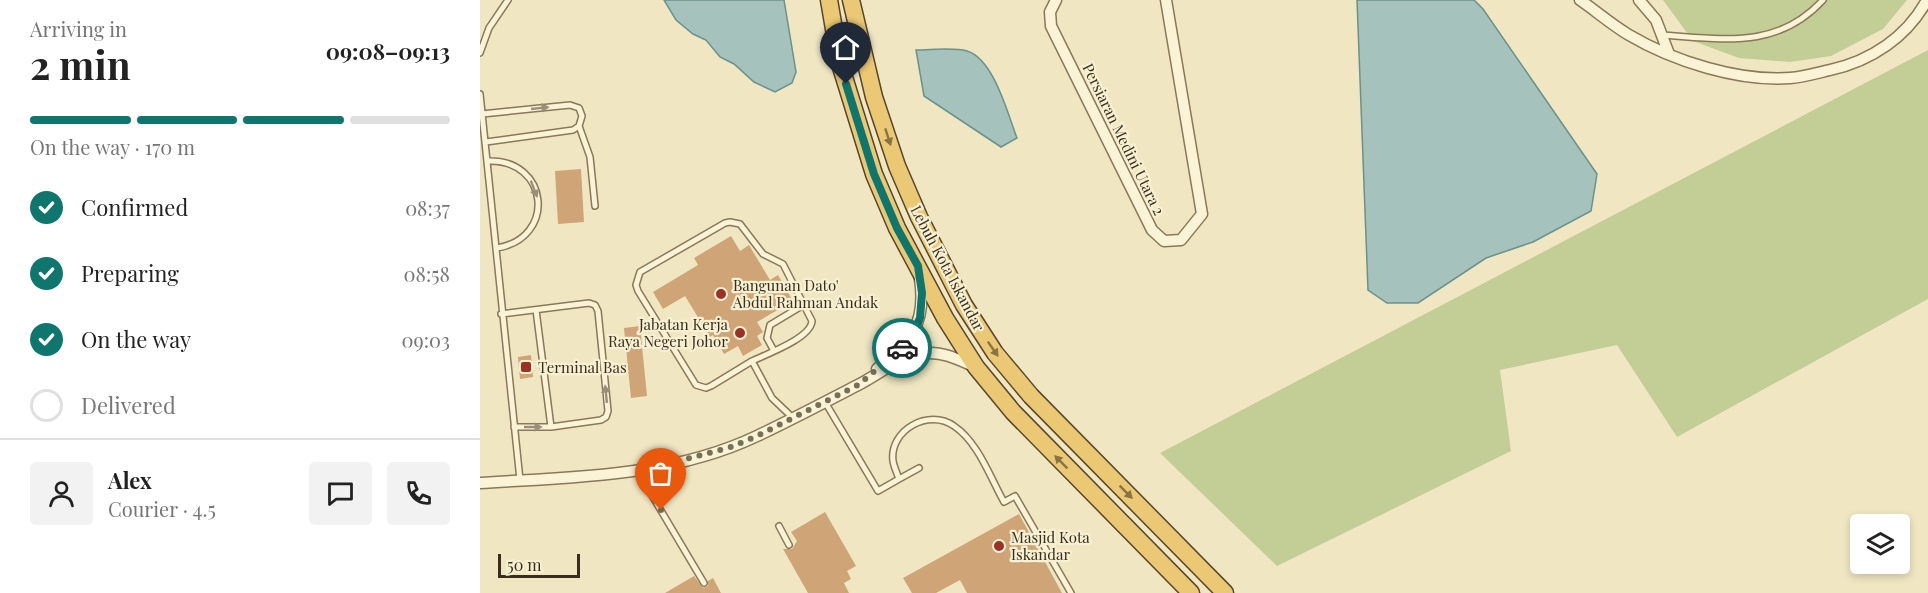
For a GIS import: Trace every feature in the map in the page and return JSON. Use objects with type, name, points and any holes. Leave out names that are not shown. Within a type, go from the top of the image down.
[{"type":"highway","name":"Lebuh Kota Iskandar","points":[[829,0],[840,64],[874,174],[897,228],[976,367],[1013,412],[1191,593]]},
{"type":"highway","name":"Lebuh Kota Iskandar","points":[[851,0],[874,97],[897,166],[919,218],[964,305],[995,352],[1031,396],[1226,593]]},
{"type":"street","name":"Persiaran Medini Utara 2","points":[[1056,0],[1050,12],[1051,26],[1152,230],[1164,241],[1181,240],[1202,214],[1166,0]]},
{"type":"street","points":[[1639,0],[1656,20],[1669,54]]},
{"type":"street","points":[[1586,2],[1629,35],[1669,54],[1738,77],[1791,78],[1853,65],[1892,44],[1922,10],[1927,0]]},
{"type":"street","points":[[858,385],[905,345],[914,333],[920,318],[922,293],[918,266]]},
{"type":"street","points":[[480,483],[576,479],[638,472],[731,447],[858,385],[911,355],[930,352],[953,357],[976,367]]},
{"type":"lane","points":[[480,53],[489,28],[508,0]]},
{"type":"lane","points":[[1662,35],[1712,38],[1773,34],[1791,27],[1823,0]]},
{"type":"lane","points":[[480,94],[520,481]]},
{"type":"lane","points":[[482,114],[570,105],[581,111],[582,121],[573,130],[486,142]]},
{"type":"lane","points":[[579,126],[590,157],[595,206]]},
{"type":"lane","points":[[488,162],[510,163],[528,176],[537,195],[537,216],[526,235],[518,242],[497,248]]},
{"type":"lane","points":[[735,222],[744,228],[763,254],[783,264],[805,304],[812,321],[809,330],[706,388],[696,385],[636,285],[640,272],[725,223],[735,222]]},
{"type":"lane","points":[[501,314],[589,303],[595,305],[598,311],[608,414],[601,420],[551,427],[514,427]]},
{"type":"lane","points":[[774,351],[767,338],[770,325],[805,304]]},
{"type":"lane","points":[[536,310],[551,427]]},
{"type":"lane","points":[[752,361],[772,398],[793,418]]},
{"type":"lane","points":[[824,401],[878,491],[919,468]]},
{"type":"lane","points":[[899,478],[893,461],[894,449],[906,429],[918,421],[930,419],[952,424],[968,438],[1004,502],[1016,496],[1071,593]]},
{"type":"lane","points":[[638,472],[704,583]]},
{"type":"lane","points":[[779,526],[789,545]]},
{"type":"green space","points":[[1663,0],[1907,0],[1883,29],[1831,56],[1790,62],[1739,58],[1693,41]]},
{"type":"green space","points":[[1928,50],[1928,299],[1677,437],[1617,345],[1500,370],[1511,451],[1277,566],[1160,453]]},
{"type":"water","points":[[664,0],[784,0],[796,72],[792,83],[775,92],[754,82],[734,64],[720,57],[706,40],[693,34],[676,20]]},
{"type":"water","points":[[1357,0],[1474,0],[1483,9],[1597,174],[1591,211],[1533,242],[1486,258],[1418,303],[1387,303],[1368,290]]},
{"type":"water","points":[[955,49],[977,56],[999,89],[1017,138],[1001,147],[924,96],[916,50]]},
{"type":"building","points":[[581,169],[584,222],[558,224],[555,171]]},
{"type":"building","name":"Bangunan Dato' Abdul Rahman Andak","points":[[731,236],[740,251],[749,245],[770,280],[778,275],[793,301],[757,322],[763,332],[757,336],[762,345],[743,356],[738,346],[724,354],[713,335],[710,337],[685,296],[663,309],[653,292],[698,265],[694,258]]},
{"type":"building","points":[[640,326],[647,396],[631,398],[624,328]]},
{"type":"building","points":[[531,355],[533,377],[520,379],[518,357]]},
{"type":"building","points":[[825,512],[856,566],[847,571],[851,579],[844,583],[849,593],[808,593],[783,549],[792,549],[797,541],[791,532]]},
{"type":"building","name":"Masjid Kota Iskandar","points":[[1019,514],[1062,593],[967,593],[960,580],[936,593],[912,593],[903,578]]},
{"type":"building","points":[[694,576],[703,588],[708,586],[708,581],[713,578],[721,593],[665,593]]},
{"type":"way so far","points":[[661,510],[638,472],[731,447],[755,437],[858,385],[902,348]]},
{"type":"place","name":"Bangunan Dato' Abdul Rahman Andak","points":[[721,294]]},
{"type":"place","name":"Jabatan Kerja Raya Negeri Johor","points":[[740,333]]},
{"type":"place","name":"Terminal Bas","points":[[526,367]]},
{"type":"place","name":"Masjid Kota Iskandar","points":[[999,546]]},
{"type":"route","points":[[846,84],[874,174],[897,228],[918,266],[922,293],[920,318],[914,333],[902,348]]}]
